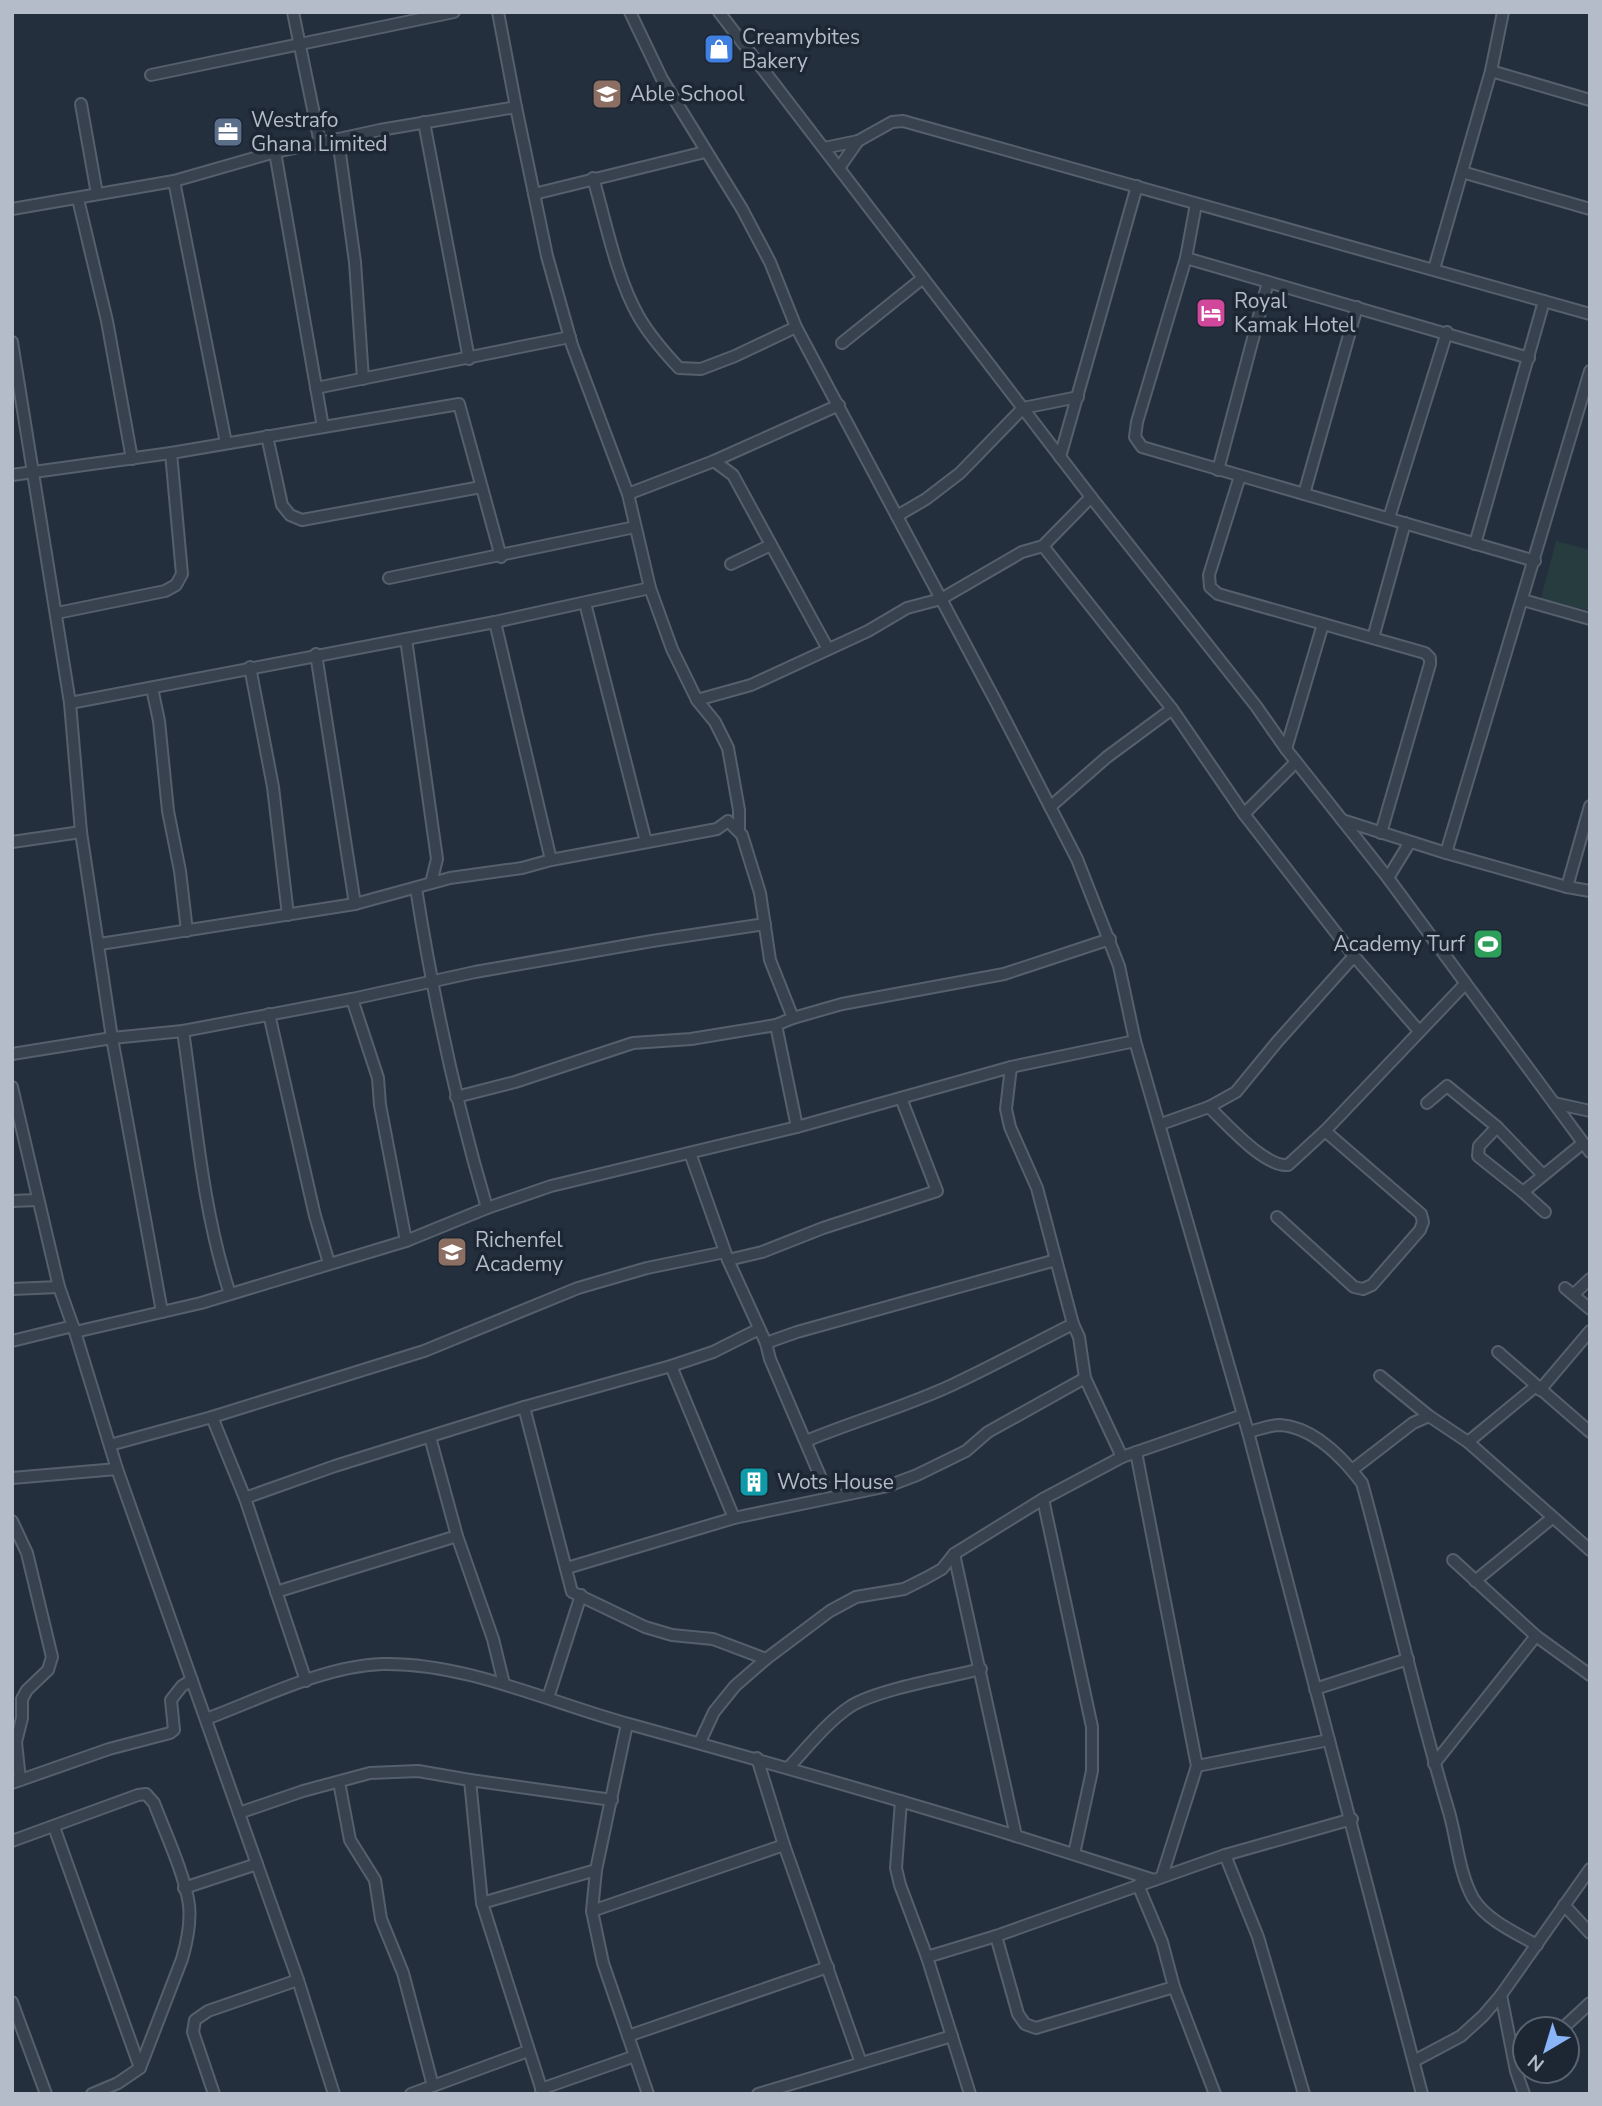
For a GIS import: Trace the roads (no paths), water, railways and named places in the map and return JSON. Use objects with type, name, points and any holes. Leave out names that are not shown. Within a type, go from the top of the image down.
[{"type":"street","points":[[293,12],[320,144]]},
{"type":"street","points":[[151,75],[454,12]]},
{"type":"street","points":[[498,12],[547,256],[570,337],[628,494],[650,588],[672,649],[697,700],[715,722],[728,748],[740,831],[760,893],[770,960],[793,1018]]},
{"type":"street","points":[[630,12],[662,79],[742,209],[770,262],[796,327],[1077,859],[1110,939],[1119,966],[1135,1041],[1248,1432],[1352,1819],[1422,2094]]},
{"type":"street","points":[[719,12],[1060,457],[1388,878],[1586,1148],[1543,1175],[1523,1192]]},
{"type":"street","points":[[1434,269],[1491,71],[1503,12]]},
{"type":"street","points":[[1491,71],[1590,100]]},
{"type":"street","points":[[81,104],[97,194]]},
{"type":"street","points":[[12,209],[174,181],[275,152],[424,122],[516,107]]},
{"type":"street","points":[[824,148],[858,141],[892,122],[903,121],[1590,314]]},
{"type":"street","points":[[424,122],[469,359]]},
{"type":"street","points":[[338,139],[355,262],[363,379]]},
{"type":"street","points":[[839,169],[858,141]]},
{"type":"street","points":[[275,152],[323,427]]},
{"type":"street","points":[[534,194],[705,152]]},
{"type":"street","points":[[1462,172],[1590,209]]},
{"type":"street","points":[[593,178],[622,277],[638,316],[661,349],[679,368],[701,369],[736,356],[796,327]]},
{"type":"street","points":[[174,181],[226,443]]},
{"type":"street","points":[[1060,457],[1136,186]]},
{"type":"street","points":[[78,199],[107,321],[132,459]]},
{"type":"street","points":[[1196,204],[1186,258],[1137,422],[1135,437],[1142,447],[1535,561]]},
{"type":"street","points":[[1186,258],[1529,358]]},
{"type":"street","points":[[842,343],[923,278]]},
{"type":"street","points":[[1218,470],[1268,282]]},
{"type":"street","points":[[1475,544],[1544,301]]},
{"type":"street","points":[[1304,494],[1357,307]]},
{"type":"street","points":[[1390,518],[1447,332]]},
{"type":"street","points":[[316,388],[570,337]]},
{"type":"street","points":[[12,342],[71,703],[81,832],[100,944],[112,1038],[162,1312]]},
{"type":"street","points":[[1446,853],[1590,370]]},
{"type":"street","points":[[897,516],[926,499],[960,472],[1023,408],[1078,397]]},
{"type":"street","points":[[12,475],[171,453],[459,404],[501,557]]},
{"type":"street","points":[[628,494],[733,453],[839,405]]},
{"type":"street","points":[[267,436],[282,505],[290,515],[302,520],[481,487]]},
{"type":"street","points":[[57,613],[165,591],[176,585],[182,575],[171,453]]},
{"type":"street","points":[[733,453],[733,475]]},
{"type":"street","points":[[714,461],[733,475],[828,649]]},
{"type":"street","points":[[1240,476],[1209,575],[1210,587],[1218,594],[1424,653],[1430,658],[1381,833]]},
{"type":"street","points":[[697,700],[751,685],[868,631],[908,608],[941,599],[1022,552],[1043,546],[1091,497]]},
{"type":"street","points":[[1373,638],[1405,523]]},
{"type":"street","points":[[389,578],[501,557],[635,527]]},
{"type":"street","points":[[732,564],[771,545]]},
{"type":"street","points":[[1043,546],[1172,709],[1244,814],[1354,956],[1419,1031]]},
{"type":"street","points":[[71,703],[316,654],[495,622],[650,588]]},
{"type":"street","points":[[1523,600],[1590,620]]},
{"type":"street","points":[[584,603],[646,842]]},
{"type":"street","points":[[495,622],[551,860]]},
{"type":"street","points":[[1286,749],[1323,624]]},
{"type":"street","points":[[405,639],[437,859],[432,883]]},
{"type":"street","points":[[316,654],[355,904]]},
{"type":"street","points":[[250,667],[274,787],[288,915]]},
{"type":"street","points":[[152,688],[159,721],[187,932]]},
{"type":"street","points":[[1049,807],[1107,757],[1172,709]]},
{"type":"street","points":[[1244,814],[1296,762]]},
{"type":"street","points":[[100,944],[355,904],[450,878],[522,868],[551,860],[717,829],[728,821],[736,801]]},
{"type":"street","points":[[1567,887],[1590,806]]},
{"type":"street","points":[[1342,820],[1446,853],[1590,891]]},
{"type":"street","points":[[728,821],[740,831]]},
{"type":"street","points":[[12,842],[81,832]]},
{"type":"street","points":[[1388,878],[1410,842]]},
{"type":"street","points":[[437,859],[450,878]]},
{"type":"street","points":[[416,888],[430,982],[456,1097],[487,1208]]},
{"type":"street","points":[[12,1054],[112,1038],[183,1031],[652,940],[765,924]]},
{"type":"street","points":[[456,1097],[515,1082],[633,1043],[691,1039],[776,1025],[842,1004],[1004,974],[1110,939]]},
{"type":"street","points":[[1161,1125],[1209,1107],[1236,1092],[1354,956]]},
{"type":"street","points":[[1209,1107],[1255,1150],[1282,1166],[1288,1166],[1325,1131],[1465,984]]},
{"type":"street","points":[[352,999],[378,1078],[380,1105],[406,1241]]},
{"type":"street","points":[[269,1014],[315,1216],[329,1263]]},
{"type":"street","points":[[776,1025],[797,1127]]},
{"type":"street","points":[[183,1031],[208,1208],[218,1257],[230,1294]]},
{"type":"street","points":[[12,1341],[162,1312],[230,1294],[406,1241],[487,1208],[563,1183],[797,1127],[1011,1067],[1135,1041]]},
{"type":"street","points":[[1011,1067],[1006,1110],[1008,1118],[1037,1188],[1073,1324],[1079,1337],[1085,1378],[1122,1457]]},
{"type":"street","points":[[1426,1103],[1447,1086],[1497,1127],[1543,1175]]},
{"type":"street","points":[[12,1087],[58,1287],[74,1329],[117,1469],[298,1980],[334,2094]]},
{"type":"street","points":[[110,1444],[212,1418],[424,1351],[578,1288],[647,1268],[762,1252],[823,1228],[937,1191],[901,1098]]},
{"type":"street","points":[[1554,1103],[1590,1111]]},
{"type":"street","points":[[1497,1127],[1479,1146],[1478,1156],[1545,1212]]},
{"type":"street","points":[[1277,1217],[1354,1287],[1363,1289],[1373,1285],[1420,1230],[1423,1222],[1421,1214],[1325,1131]]},
{"type":"street","points":[[690,1153],[727,1256],[823,1483]]},
{"type":"street","points":[[12,1201],[37,1200]]},
{"type":"street","points":[[766,1343],[1056,1260]]},
{"type":"street","points":[[1590,1279],[1569,1291],[1590,1309]]},
{"type":"street","points":[[12,1289],[58,1287]]},
{"type":"street","points":[[806,1441],[844,1425],[889,1412],[952,1385],[1073,1324]]},
{"type":"street","points":[[245,1498],[335,1466],[524,1407],[671,1366],[713,1352],[759,1329]]},
{"type":"street","points":[[1468,1442],[1538,1388],[1590,1331]]},
{"type":"street","points":[[1498,1352],[1590,1432]]},
{"type":"street","points":[[671,1366],[734,1518]]},
{"type":"street","points":[[1380,1376],[1429,1416],[1468,1442],[1590,1550]]},
{"type":"street","points":[[567,1568],[734,1518],[888,1486],[966,1451],[988,1432],[1085,1378]]},
{"type":"street","points":[[524,1407],[572,1592],[645,1627],[672,1635],[721,1641],[766,1659]]},
{"type":"street","points":[[700,1742],[714,1712],[726,1696],[766,1659],[843,1603],[856,1597],[904,1588],[942,1569],[954,1554],[1043,1499],[1122,1457],[1243,1415]]},
{"type":"street","points":[[1352,1470],[1413,1423],[1429,1416]]},
{"type":"street","points":[[212,1418],[245,1498],[306,1681]]},
{"type":"street","points":[[1248,1432],[1276,1425],[1296,1428],[1314,1437],[1352,1470],[1362,1483],[1465,1880],[1483,1912],[1537,1945]]},
{"type":"street","points":[[430,1437],[457,1536],[493,1639],[504,1684]]},
{"type":"street","points":[[1136,1452],[1197,1766],[1158,1878]]},
{"type":"street","points":[[12,1478],[117,1469]]},
{"type":"street","points":[[1043,1499],[1092,1727],[1092,1771],[1074,1854]]},
{"type":"street","points":[[1475,1581],[1552,1518]]},
{"type":"street","points":[[12,1521],[27,1553],[52,1657],[48,1670],[27,1689],[22,1699],[22,1718],[16,1742],[16,1781],[109,1749],[170,1733],[174,1721],[171,1700],[192,1680]]},
{"type":"street","points":[[276,1591],[457,1536]]},
{"type":"street","points":[[954,1554],[1016,1836]]},
{"type":"street","points":[[1453,1560],[1536,1636],[1590,1675]]},
{"type":"street","points":[[548,1698],[581,1595]]},
{"type":"street","points":[[1434,1764],[1536,1636]]},
{"type":"street","points":[[1315,1689],[1408,1659]]},
{"type":"street","points":[[206,1719],[347,1668],[385,1664],[442,1671],[504,1684],[627,1724],[789,1767],[1158,1878]]},
{"type":"street","points":[[789,1767],[828,1724],[851,1706],[870,1698],[981,1669]]},
{"type":"street","points":[[627,1724],[596,1870],[592,1911],[603,1963],[648,2094]]},
{"type":"street","points":[[1197,1766],[1329,1740]]},
{"type":"street","points":[[757,1758],[784,1845],[861,2063]]},
{"type":"street","points":[[239,1813],[303,1791],[391,1770],[418,1771],[612,1800]]},
{"type":"street","points":[[470,1780],[482,1903],[542,2091],[635,2056]]},
{"type":"street","points":[[339,1782],[350,1840],[374,1880],[381,1919],[403,1973],[433,2086]]},
{"type":"street","points":[[12,1841],[146,1794],[154,1802],[184,1888],[189,1904],[187,1941],[140,2068],[118,2083],[92,2094]]},
{"type":"street","points":[[901,1801],[897,1868],[900,1885],[927,1957],[970,2094]]},
{"type":"street","points":[[927,1957],[996,1936],[1225,1855],[1352,1819]]},
{"type":"street","points":[[54,1827],[140,2068]]},
{"type":"street","points":[[592,1911],[784,1845]]},
{"type":"street","points":[[1225,1855],[1258,1937],[1304,2094]]},
{"type":"street","points":[[184,1888],[257,1864]]},
{"type":"street","points":[[1414,2061],[1461,2036],[1483,2016],[1501,1995],[1590,1869]]},
{"type":"street","points":[[482,1903],[596,1870]]},
{"type":"street","points":[[1138,1885],[1162,1942],[1174,1987],[1215,2094]]},
{"type":"street","points":[[1564,1905],[1590,1933]]},
{"type":"street","points":[[996,1936],[1018,2014],[1026,2024],[1036,2028],[1174,1987]]},
{"type":"street","points":[[628,2036],[828,1967]]},
{"type":"street","points":[[214,2094],[193,2032],[195,2020],[208,2011],[298,1980]]},
{"type":"street","points":[[1501,1995],[1511,2031]]},
{"type":"street","points":[[12,2002],[46,2094]]},
{"type":"street","points":[[1577,2015],[1590,2003]]},
{"type":"street","points":[[758,2094],[952,2036]]},
{"type":"street","points":[[411,2094],[528,2051]]},
{"type":"place","name":"Creamybites Bakery","points":[[719,49]]},
{"type":"place","name":"Able School","points":[[607,94]]},
{"type":"place","name":"Westrafo Ghana Limited","points":[[228,132]]},
{"type":"place","name":"Royal Kamak Hotel","points":[[1211,313]]},
{"type":"place","name":"Academy Turf","points":[[1488,944]]},
{"type":"place","name":"Richenfel Academy","points":[[452,1252]]},
{"type":"place","name":"Wots House","points":[[754,1482]]}]
